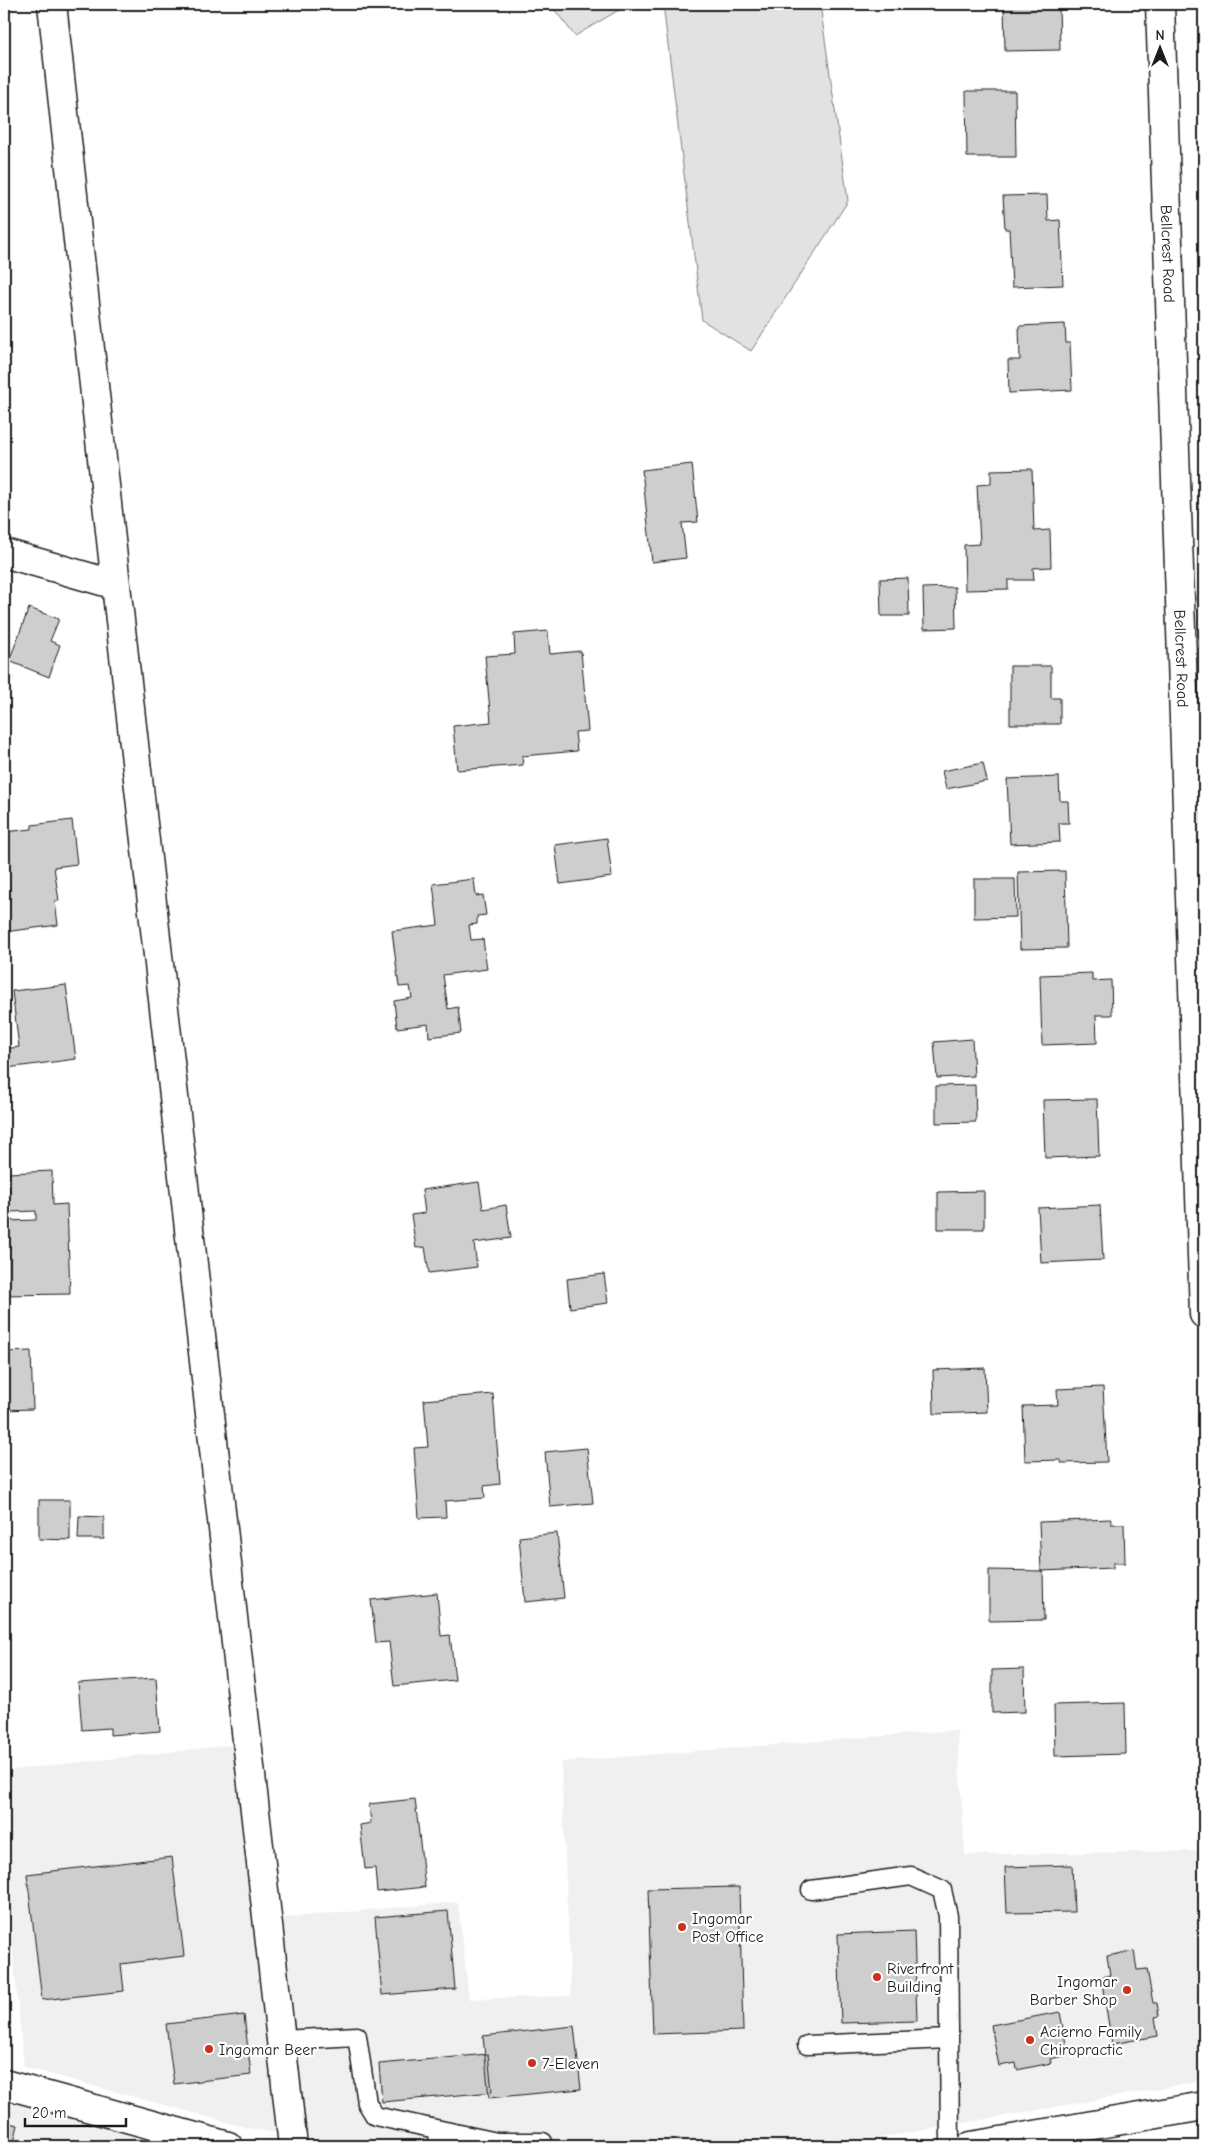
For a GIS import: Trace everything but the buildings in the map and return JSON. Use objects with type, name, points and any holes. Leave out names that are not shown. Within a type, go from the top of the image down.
[{"type":"street","points":[[52,4],[293,2146]]},
{"type":"street","name":"Bellcrest Road","points":[[1160,4],[1204,1314]]},
{"type":"street","points":[[4,553],[116,585]]},
{"type":"street","points":[[4,2084],[228,2146]]},
{"type":"street","points":[[971,2146],[1204,2106]]},
{"type":"lane","points":[[811,1890],[911,1876],[942,1890],[948,1916],[950,2146]]},
{"type":"lane","points":[[282,2040],[357,2036],[367,2103],[375,2116],[438,2138],[498,2142],[543,2142],[543,2146]]},
{"type":"lane","points":[[807,2045],[949,2039]]},
{"type":"shaded area","points":[[550,4],[629,4],[575,36]]},
{"type":"shaded area","points":[[663,4],[820,4],[848,201],[751,351],[702,320]]},
{"type":"shaded area","points":[[957,1730],[965,1855],[1198,1851],[1204,2081],[834,2146],[358,2146],[252,2129],[24,2067],[4,1863],[4,1771],[248,1743],[268,1919],[458,1902],[469,1999],[571,1996],[561,1762]]},
{"type":"shaded area","points":[[4,2084],[228,2146],[4,2146]]},
{"type":"place","name":"Ingomar Post Office","points":[[682,1927]]},
{"type":"place","name":"Riverfront Building","points":[[877,1977]]},
{"type":"place","name":"Ingomar Barber Shop","points":[[1127,1990]]},
{"type":"place","name":"Acierno Family Chiropractic","points":[[1030,2040]]},
{"type":"place","name":"Ingomar Beer","points":[[209,2049]]},
{"type":"place","name":"7-Eleven","points":[[532,2063]]}]
